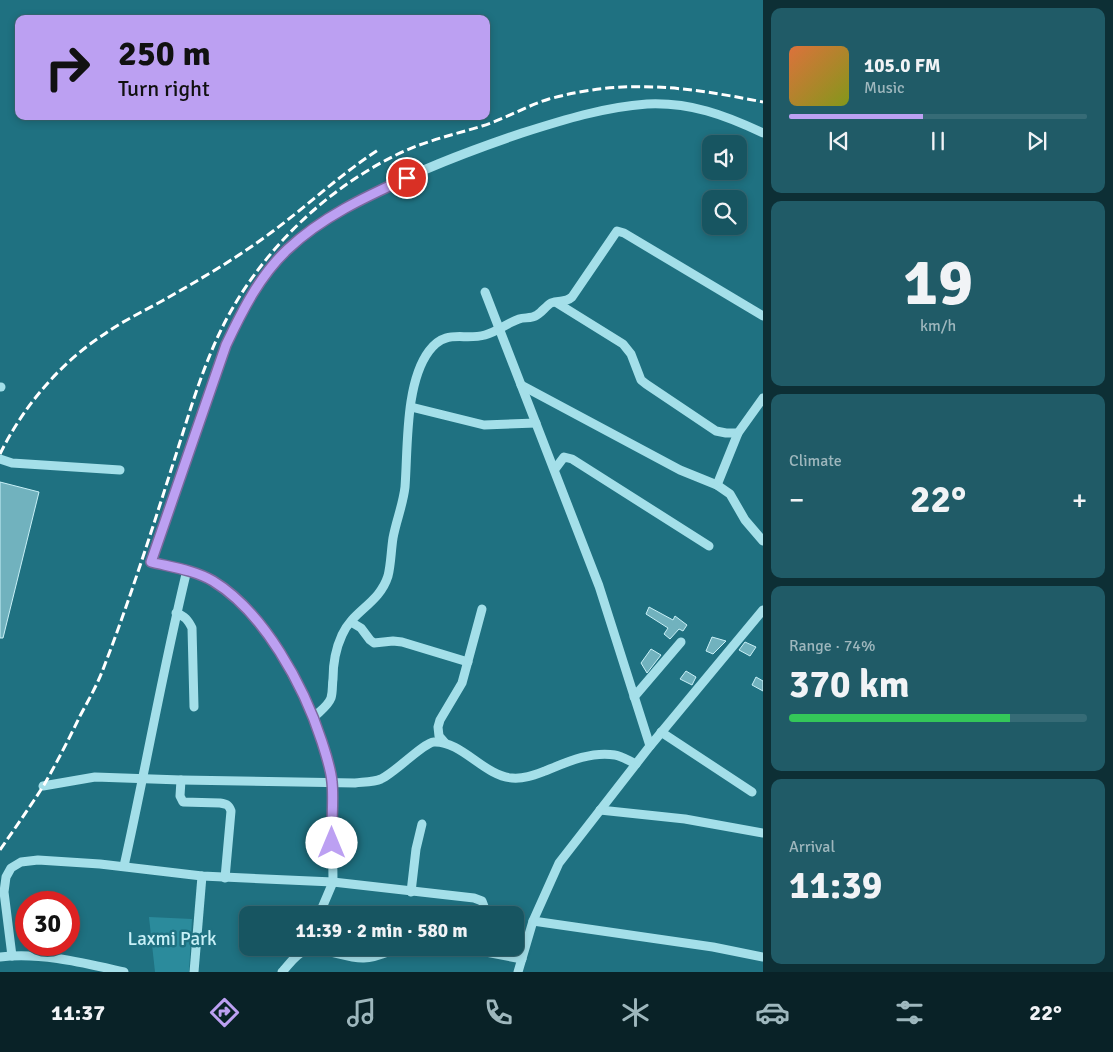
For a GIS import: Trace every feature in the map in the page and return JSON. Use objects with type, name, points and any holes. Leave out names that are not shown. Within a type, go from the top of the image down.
[{"type":"street","points":[[323,906],[333,882],[332,782],[327,758],[314,717],[273,642],[257,621],[230,593],[211,580],[187,570],[151,562],[226,345],[241,312],[263,278],[288,249],[323,221],[377,192],[437,164],[492,143],[599,111],[648,104],[691,106],[731,118],[763,133]]},
{"type":"street","points":[[314,717],[327,705],[331,698],[336,653],[342,634],[351,622],[382,591],[388,574],[393,538],[402,506],[415,381],[429,351],[437,342],[445,338],[458,336],[483,336],[520,318],[538,315],[550,304],[567,301],[572,297],[617,231],[624,233],[763,316]]},
{"type":"street","points":[[486,292],[599,586],[650,746]]},
{"type":"street","points":[[555,302],[623,344],[631,354],[641,380],[646,384],[716,431],[738,433]]},
{"type":"street","points":[[521,385],[680,470],[717,486],[730,494],[745,520],[763,541]]},
{"type":"street","points":[[717,486],[738,433],[763,398]]},
{"type":"street","points":[[411,407],[484,425],[536,423]]},
{"type":"street","points":[[554,469],[564,457],[572,459],[709,546]]},
{"type":"street","points":[[0,459],[12,463],[120,470]]},
{"type":"street","points":[[124,866],[143,779],[156,704],[187,570]]},
{"type":"street","points":[[756,618],[763,603]]},
{"type":"street","points":[[482,610],[462,682],[440,720],[438,727],[439,736],[445,743],[498,774],[510,778],[535,775],[577,758],[598,754],[616,755],[636,764]]},
{"type":"street","points":[[518,972],[533,921],[559,863],[661,732],[763,610]]},
{"type":"street","points":[[176,613],[184,616],[192,628],[194,707]]},
{"type":"street","points":[[351,622],[361,628],[374,643],[393,640],[468,662]]},
{"type":"street","points":[[634,697],[681,642]]},
{"type":"street","points":[[661,732],[752,792]]},
{"type":"street","points":[[43,786],[95,777],[355,783],[381,779],[405,763],[421,748],[432,742],[445,743]]},
{"type":"street","points":[[181,780],[180,796],[183,802],[220,803],[229,806],[231,812],[225,878]]},
{"type":"street","points":[[600,810],[685,819],[763,833]]},
{"type":"street","points":[[411,892],[416,849],[422,824]]},
{"type":"street","points":[[12,956],[4,892],[6,877],[11,868],[21,862],[38,860],[124,866],[225,878],[333,882],[474,898],[482,901],[484,906]]},
{"type":"street","points":[[194,972],[202,876]]},
{"type":"street","points":[[533,921],[713,947],[763,957]]},
{"type":"street","points":[[282,972],[297,956]]},
{"type":"street","points":[[353,956],[364,958],[375,956]]},
{"type":"street","points":[[510,956],[522,959]]},
{"type":"street","points":[[0,957],[48,957],[124,972]]},
{"type":"green space","name":"Laxmi Park","points":[[149,917],[192,919],[189,972],[155,972]]},
{"type":"building","points":[[0,482],[39,492],[3,638],[0,638]]},
{"type":"building","points":[[649,607],[673,620],[675,616],[687,625],[683,631],[679,629],[670,639],[664,634],[668,628],[646,614]]},
{"type":"building","points":[[712,637],[726,641],[713,654],[706,651]]},
{"type":"building","points":[[745,642],[756,647],[750,656],[739,650]]},
{"type":"building","points":[[651,649],[661,655],[647,673],[641,663]]},
{"type":"building","points":[[686,671],[696,677],[692,685],[680,679]]},
{"type":"building","points":[[756,677],[763,681],[763,691],[752,685]]},
{"type":"railway","points":[[0,850],[44,785],[100,678],[121,621],[196,392],[217,338],[241,294],[258,270],[298,224],[345,186],[370,169],[396,155],[428,142],[491,123],[549,99],[604,88],[656,87],[708,92],[763,102]]},
{"type":"railway","points":[[0,454],[31,403],[72,359],[117,326],[253,246],[378,150]]},
{"type":"route","points":[[332,843],[332,782],[327,758],[314,717],[273,642],[257,621],[230,593],[211,580],[187,570],[151,562],[226,345],[241,312],[263,278],[288,249],[323,221],[407,178]]}]
